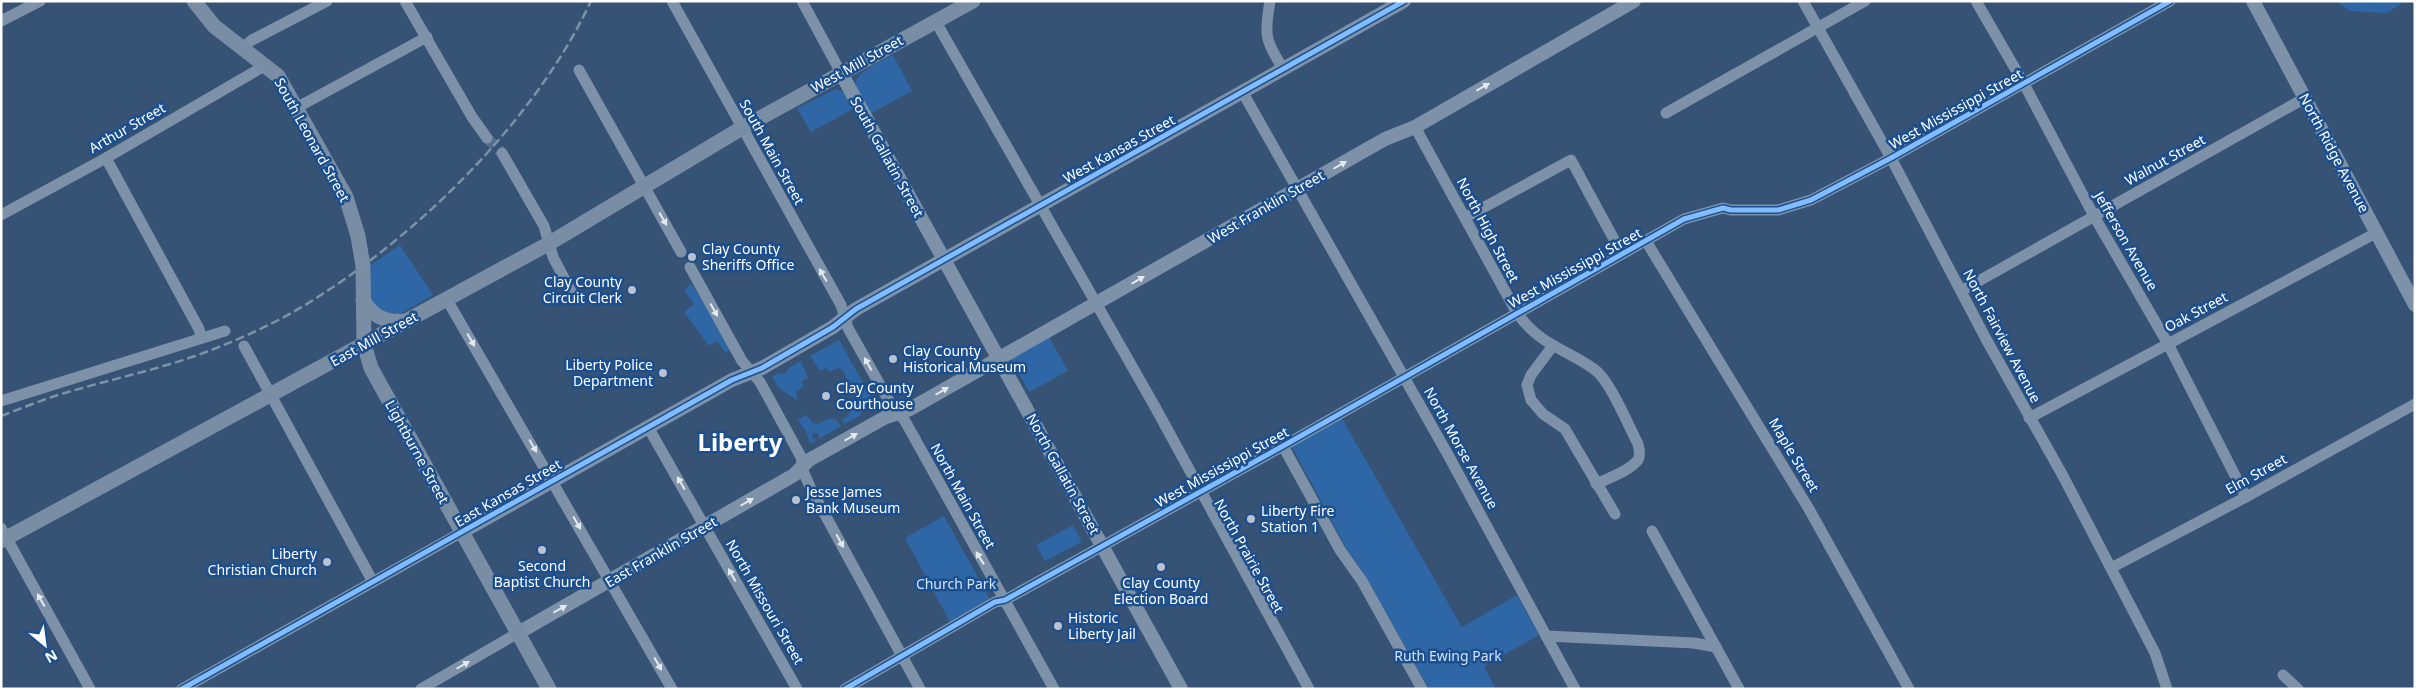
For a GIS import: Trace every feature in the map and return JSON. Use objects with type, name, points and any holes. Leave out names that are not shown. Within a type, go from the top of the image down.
[{"type":"main road","name":"South Leonard Street","points":[[194,1],[214,26],[278,76],[346,197],[358,236],[363,266],[364,344]]},
{"type":"main road","name":"West Mill Street","points":[[742,128],[974,1]]},
{"type":"main road","name":"East Mill Street","points":[[3,536],[270,396],[446,298],[548,244],[742,128]]},
{"type":"main road","points":[[363,300],[370,311],[381,318],[394,322],[406,321]]},
{"type":"main road","name":"Lightburne Street","points":[[364,344],[374,374],[549,689]]},
{"type":"street","points":[[1,22],[40,1]]},
{"type":"street","points":[[242,48],[252,40],[327,1]]},
{"type":"street","points":[[406,1],[472,117],[487,138]]},
{"type":"street","name":"South Main Street","points":[[672,1],[846,318]]},
{"type":"street","name":"South Gallatin Street","points":[[802,1],[944,259]]},
{"type":"street","points":[[1270,1],[1266,26],[1267,42],[1284,70]]},
{"type":"street","name":"West Kansas Street","points":[[846,318],[856,309],[944,259],[1404,1]]},
{"type":"street","name":"West Franklin Street","points":[[899,413],[910,409],[1385,139],[1415,126],[1634,1]]},
{"type":"street","name":"North Fairview Avenue","points":[[1803,1],[1891,158],[2111,568],[2155,652],[2168,689]]},
{"type":"street","points":[[1666,113],[1865,1]]},
{"type":"street","name":"Jefferson Avenue","points":[[1976,1],[2024,84],[2094,216],[2168,344],[2246,497]]},
{"type":"street","name":"West Mississippi Street","points":[[844,689],[995,602],[1005,600],[1284,446],[1684,219],[1723,208],[1731,210],[1778,210],[1800,204],[1891,158],[2170,1]]},
{"type":"street","name":"North Ridge Avenue","points":[[2253,1],[2415,305]]},
{"type":"street","name":"North Prairie Street","points":[[936,22],[1096,304],[1309,689]]},
{"type":"street","points":[[296,108],[427,37]]},
{"type":"street","name":"Arthur Street","points":[[1,215],[106,158],[266,65]]},
{"type":"street","points":[[579,70],[681,252]]},
{"type":"street","name":"North Morse Avenue","points":[[1243,93],[1404,377],[1575,689]]},
{"type":"street","name":"Walnut Street","points":[[1961,291],[2305,98]]},
{"type":"street","name":"North High Street","points":[[1415,126],[1517,313],[1527,327],[1552,347],[1594,369],[1603,378],[1638,444],[1640,454],[1638,460],[1596,484]]},
{"type":"street","points":[[502,153],[544,226],[548,244],[573,295]]},
{"type":"street","points":[[106,158],[199,329],[201,338]]},
{"type":"street","points":[[1466,217],[1571,160],[1622,254]]},
{"type":"street","name":"Oak Street","points":[[2030,418],[2376,233]]},
{"type":"street","name":"Maple Street","points":[[1646,240],[1809,509],[1908,689]]},
{"type":"street","name":"North Gallatin Street","points":[[944,259],[1181,689]]},
{"type":"street","points":[[690,267],[750,372],[757,378],[801,456],[803,468],[811,489],[920,689]]},
{"type":"street","points":[[446,298],[672,689]]},
{"type":"street","name":"East Kansas Street","points":[[182,689],[195,686],[373,582],[742,374],[762,368],[833,328],[846,318]]},
{"type":"street","name":"North Main Street","points":[[846,318],[849,331],[889,401],[899,413],[973,548],[1005,600],[1054,689]]},
{"type":"street","points":[[1,401],[225,331]]},
{"type":"street","points":[[244,346],[373,582]]},
{"type":"street","points":[[1552,347],[1531,375],[1527,386],[1531,400],[1543,414],[1565,429],[1615,514]]},
{"type":"street","name":"Elm Street","points":[[2111,568],[2246,497],[2415,404]]},
{"type":"street","name":"East Franklin Street","points":[[427,687],[794,475],[809,460],[886,416],[899,413]]},
{"type":"street","name":"North Missouri Street","points":[[648,427],[797,689]]},
{"type":"street","points":[[1284,446],[1340,550],[1362,581],[1422,689]]},
{"type":"street","points":[[1652,531],[1739,689]]},
{"type":"street","points":[[3,536],[90,689]]},
{"type":"street","points":[[1546,636],[1694,643],[1716,647]]},
{"type":"street","points":[[2284,675],[2298,689]]},
{"type":"green space","points":[[2336,1],[2405,1],[2387,13],[2350,11]]},
{"type":"green space","points":[[893,55],[912,91],[870,114],[858,93],[856,81],[863,72]]},
{"type":"green space","points":[[836,89],[846,93],[855,108],[811,132],[797,108]]},
{"type":"green space","points":[[400,245],[433,295],[404,312],[392,316],[382,314],[368,297],[368,267]]},
{"type":"green space","points":[[691,284],[702,299],[730,349],[726,353],[716,341],[709,346],[684,312],[694,304],[684,290]]},
{"type":"green space","points":[[1049,337],[1068,371],[1029,392],[1011,359]]},
{"type":"green space","points":[[839,340],[876,406],[862,412],[860,416],[844,424],[842,420],[849,415],[851,408],[853,410],[859,407],[853,389],[842,370],[839,368],[829,372],[826,368],[820,371],[810,356]]},
{"type":"green space","points":[[801,361],[808,378],[802,381],[803,387],[796,392],[798,401],[780,389],[772,377],[779,373],[785,374],[788,368]]},
{"type":"green space","points":[[806,415],[813,423],[817,424],[830,418],[832,420],[835,418],[841,426],[819,439],[818,433],[813,433],[812,438],[817,440],[810,444],[806,431],[797,420]]},
{"type":"green space","name":"Ruth Ewing Park","points":[[1341,417],[1462,627],[1517,595],[1539,635],[1484,666],[1496,689],[1429,689],[1366,577],[1345,546],[1292,447]]},
{"type":"green space","name":"Church Park","points":[[944,516],[990,599],[950,622],[905,538]]},
{"type":"green space","points":[[1073,525],[1082,542],[1045,561],[1036,545]]},
{"type":"tunnel","points":[[487,138],[502,153]]},
{"type":"railway","points":[[1,416],[58,395],[170,364],[219,347],[281,319],[347,277],[389,246],[430,211],[505,132],[538,90],[567,46],[591,1]]},
{"type":"cycle path","points":[[182,689],[732,380],[762,368],[833,327],[856,309],[1404,1]]},
{"type":"cycle path","points":[[845,689],[995,602],[1005,600],[1283,446],[1684,219],[1723,208],[1731,210],[1778,210],[1811,200],[1891,158],[2170,1]]},
{"type":"place","name":"Clay County Sheriffs Office","points":[[692,257]]},
{"type":"place","name":"Clay County Circuit Clerk","points":[[632,290]]},
{"type":"place","name":"Clay County Historical Museum","points":[[893,359]]},
{"type":"place","name":"Liberty Police Department","points":[[663,373]]},
{"type":"place","name":"Clay County Courthouse","points":[[826,396]]},
{"type":"place","name":"Jesse James Bank Museum","points":[[796,500]]},
{"type":"place","name":"Liberty Fire Station 1","points":[[1251,519]]},
{"type":"place","name":"Second Baptist Church","points":[[542,550]]},
{"type":"place","name":"Liberty Christian Church","points":[[327,562]]},
{"type":"place","name":"Clay County Election Board","points":[[1161,567]]},
{"type":"place","name":"Historic Liberty Jail","points":[[1058,626]]},
{"type":"district","name":"Liberty","points":[[740,443]]}]
